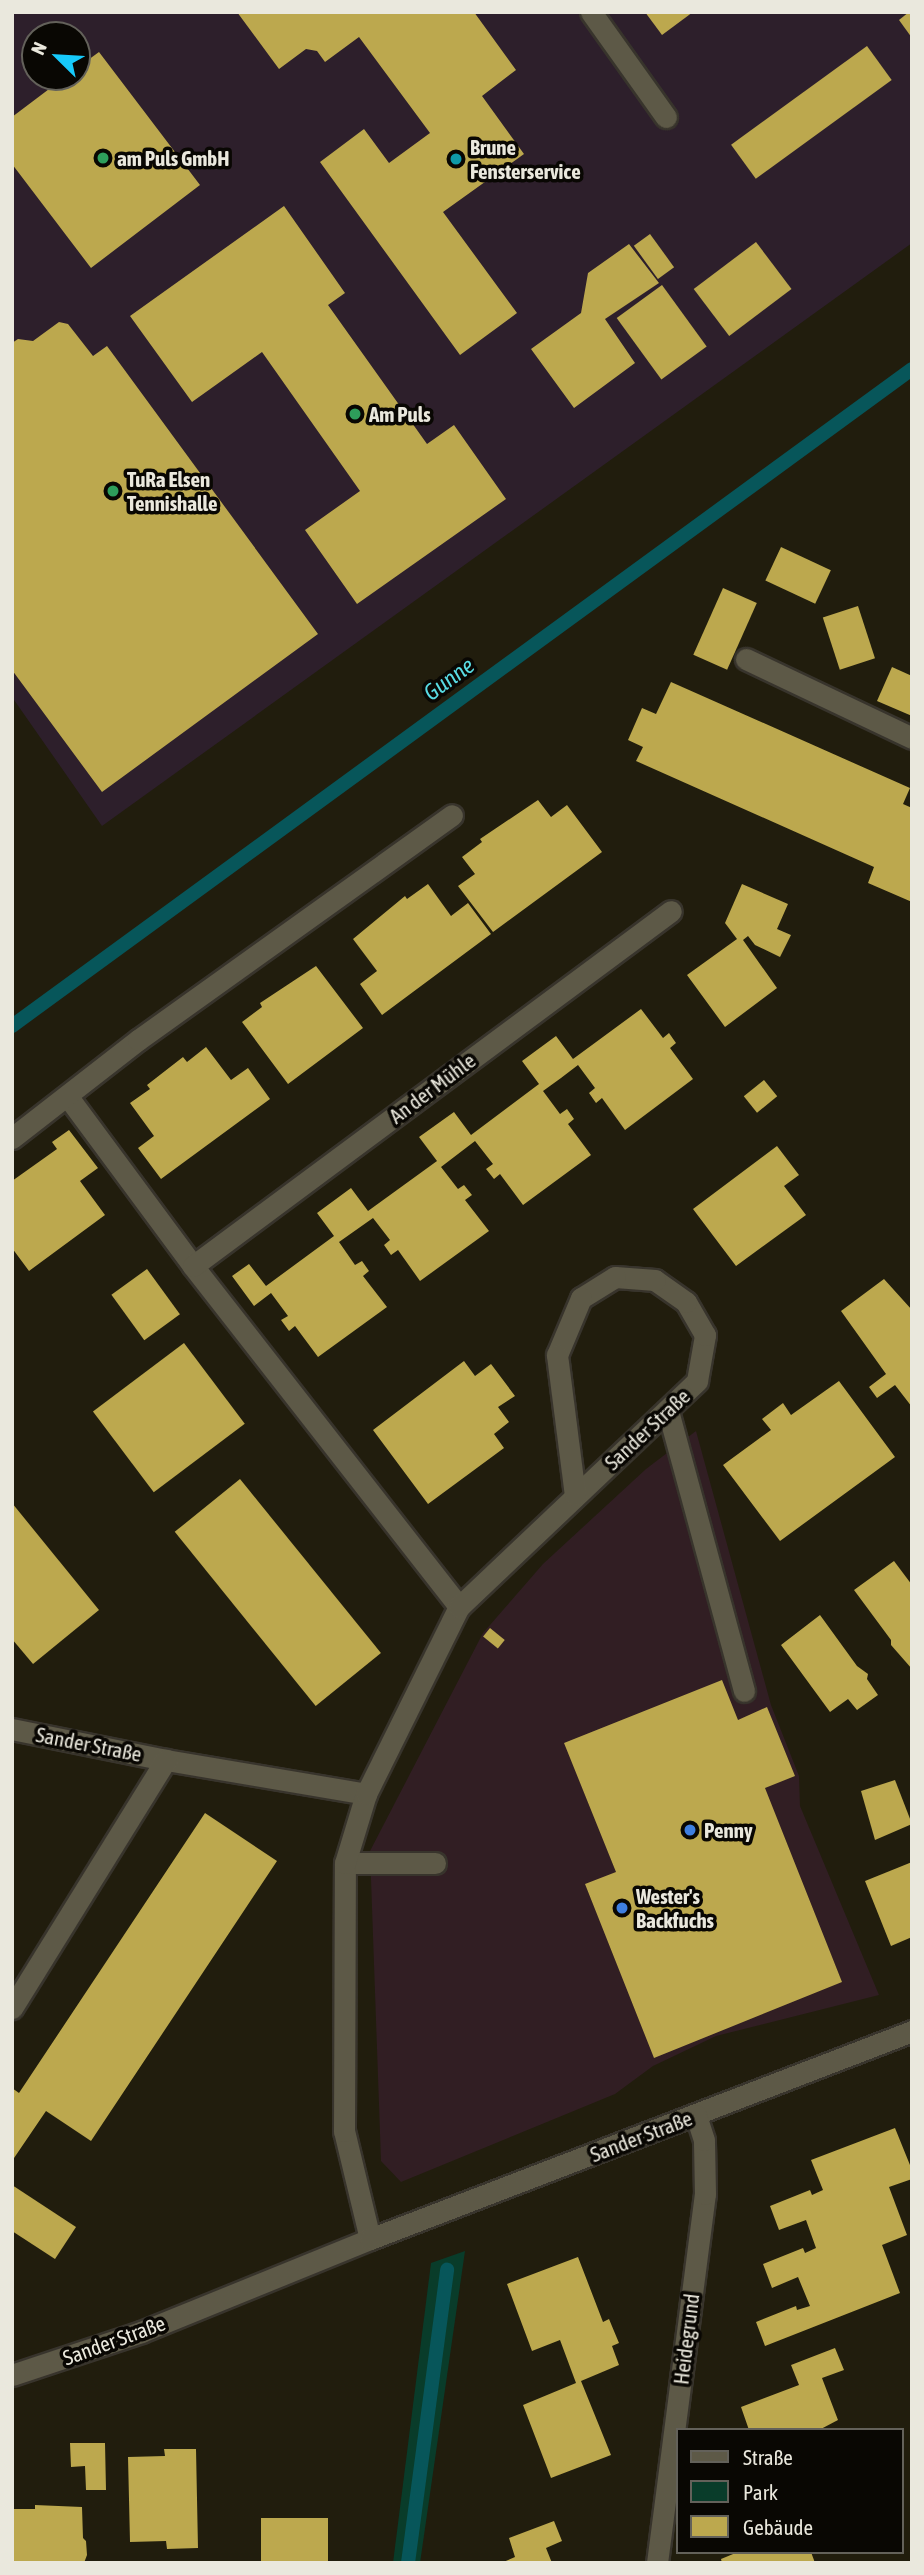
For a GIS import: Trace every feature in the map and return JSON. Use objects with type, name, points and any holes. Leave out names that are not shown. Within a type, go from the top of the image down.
[{"type":"street","points":[[591,12],[666,117]]},
{"type":"street","points":[[746,659],[912,738]]},
{"type":"street","points":[[12,1138],[138,1040],[452,815]]},
{"type":"street","name":"An der Mühle","points":[[193,1266],[671,911]]},
{"type":"street","points":[[68,1097],[193,1266],[459,1607]]},
{"type":"street","name":"Sander Straße","points":[[370,2239],[344,2131],[345,1863],[366,1794],[459,1607],[697,1381],[705,1335],[686,1302],[655,1280],[615,1277],[581,1298],[557,1355],[575,1495]]},
{"type":"street","points":[[668,1411],[744,1691]]},
{"type":"street","name":"Sander Straße","points":[[12,1729],[166,1760],[366,1794]]},
{"type":"street","name":"Sander Straße","points":[[12,2008],[166,1760]]},
{"type":"street","points":[[345,1863],[435,1863]]},
{"type":"street","name":"Sander Straße","points":[[12,2375],[141,2332],[370,2239],[912,2031]]},
{"type":"street","name":"Heidegrund","points":[[657,2563],[705,2194],[704,2140],[696,2115]]},
{"type":"shaded area","points":[[12,12],[912,12],[912,243],[102,826],[12,697]]},
{"type":"shaded area","points":[[696,1431],[771,1705],[799,1776],[800,1806],[879,1995],[716,2036],[653,2066],[615,2094],[401,2182],[381,2161],[370,1851],[483,1633],[543,1564],[646,1469]]},
{"type":"green space","points":[[465,2251],[420,2563],[393,2563],[431,2263]]},
{"type":"building","points":[[237,12],[474,12],[516,70],[482,96],[524,154],[443,212],[517,313],[460,355],[320,162],[364,129],[389,163],[430,133],[359,37],[325,62],[317,51],[306,49],[279,69]]},
{"type":"building","points":[[645,12],[693,12],[662,35]]},
{"type":"building","points":[[912,12],[912,38],[899,20]]},
{"type":"building","points":[[867,46],[892,80],[756,179],[731,145]]},
{"type":"building","name":"am Puls GmbH","points":[[99,52],[200,185],[91,268],[12,164],[12,117],[46,91],[91,91],[91,58]]},
{"type":"building","name":"Am Puls","points":[[284,206],[345,293],[328,305],[427,444],[454,425],[506,499],[357,604],[305,530],[360,491],[262,352],[192,402],[130,316]]},
{"type":"building","points":[[650,234],[674,267],[658,279],[634,246]]},
{"type":"building","points":[[756,242],[792,289],[729,336],[694,289]]},
{"type":"building","points":[[629,244],[659,283],[605,319],[635,363],[574,408],[531,349],[581,313],[588,273]]},
{"type":"building","points":[[662,285],[707,346],[661,379],[617,318]]},
{"type":"building","name":"TuRa Elsen Tennishalle","points":[[59,322],[68,324],[93,356],[107,346],[318,634],[102,792],[12,670],[12,343],[18,339],[33,341]]},
{"type":"building","points":[[781,547],[831,570],[815,604],[765,581]]},
{"type":"building","points":[[723,588],[757,603],[727,670],[693,655]]},
{"type":"building","points":[[858,606],[875,658],[840,670],[823,617]]},
{"type":"building","points":[[892,667],[912,676],[912,716],[877,701]]},
{"type":"building","points":[[671,682],[910,788],[903,804],[912,808],[912,902],[868,883],[874,867],[636,761],[643,747],[628,740],[642,708],[656,714]]},
{"type":"building","points":[[538,800],[551,817],[567,805],[602,852],[493,932],[458,886],[475,874],[462,857],[482,842],[480,839]]},
{"type":"building","points":[[428,884],[451,916],[468,903],[491,934],[382,1015],[360,984],[377,971],[353,939],[405,896],[407,899]]},
{"type":"building","points":[[742,884],[788,904],[777,929],[791,935],[780,957],[755,945],[748,936],[743,940],[777,988],[725,1027],[687,975],[737,939],[725,923]]},
{"type":"building","points":[[316,966],[363,1028],[288,1084],[242,1022],[262,1007],[260,1003]]},
{"type":"building","points":[[641,1009],[663,1038],[669,1033],[676,1043],[670,1048],[693,1079],[625,1130],[602,1098],[596,1103],[589,1093],[595,1088],[578,1065],[543,1091],[560,1114],[567,1109],[574,1119],[568,1124],[591,1155],[523,1205],[500,1174],[494,1179],[486,1169],[493,1164],[475,1141],[441,1167],[458,1189],[464,1185],[472,1195],[465,1200],[489,1231],[420,1281],[398,1250],[391,1255],[384,1245],[390,1240],[373,1218],[339,1242],[355,1265],[362,1261],[369,1271],[363,1276],[387,1307],[318,1357],[295,1326],[289,1331],[281,1320],[288,1316],[271,1293],[254,1306],[232,1276],[249,1264],[266,1286],[334,1236],[317,1213],[351,1188],[368,1211],[437,1161],[419,1137],[454,1112],[471,1135],[539,1084],[522,1061],[556,1036],[573,1059]]},
{"type":"building","points":[[206,1047],[231,1080],[248,1068],[270,1099],[161,1179],[138,1148],[154,1136],[130,1103],[150,1089],[147,1085],[183,1057],[187,1062]]},
{"type":"building","points":[[764,1080],[777,1096],[757,1113],[744,1096]]},
{"type":"building","points":[[69,1130],[98,1168],[80,1181],[105,1215],[29,1271],[12,1248],[12,1181],[57,1149],[52,1142]]},
{"type":"building","points":[[777,1146],[799,1175],[784,1186],[806,1215],[736,1266],[693,1209]]},
{"type":"building","points":[[147,1269],[180,1314],[144,1340],[111,1295]]},
{"type":"building","points":[[884,1279],[912,1310],[912,1407],[895,1385],[877,1398],[869,1387],[886,1374],[841,1311]]},
{"type":"building","points":[[184,1343],[245,1424],[154,1492],[93,1412]]},
{"type":"building","points":[[464,1361],[475,1376],[491,1364],[515,1396],[498,1407],[509,1422],[494,1434],[504,1448],[428,1504],[373,1430]]},
{"type":"building","points":[[839,1381],[895,1457],[780,1541],[723,1465],[771,1430],[762,1419],[783,1403],[791,1415]]},
{"type":"building","points":[[240,1479],[381,1653],[316,1706],[175,1532]]},
{"type":"building","points":[[12,1503],[99,1610],[33,1664],[12,1639]]},
{"type":"building","points":[[894,1561],[912,1585],[912,1669],[891,1645],[891,1640],[854,1590]]},
{"type":"building","points":[[820,1615],[857,1666],[868,1674],[867,1679],[878,1695],[857,1710],[848,1699],[830,1712],[781,1645]]},
{"type":"building","points":[[490,1628],[505,1640],[498,1649],[483,1637]]},
{"type":"building","name":"Penny","points":[[722,1680],[738,1720],[767,1707],[795,1776],[765,1788],[842,1982],[654,2058],[585,1884],[616,1872],[564,1743]]},
{"type":"building","points":[[895,1780],[912,1824],[875,1840],[861,1791]]},
{"type":"building","points":[[205,1813],[277,1861],[91,2141],[46,2111],[12,2161],[12,2088],[19,2093]]},
{"type":"building","points":[[912,1862],[912,1937],[891,1946],[865,1881]]},
{"type":"building","points":[[895,2128],[912,2170],[912,2179],[889,2187],[907,2235],[882,2245],[900,2293],[765,2346],[756,2322],[796,2306],[797,2310],[810,2306],[798,2277],[772,2288],[763,2264],[803,2248],[805,2253],[816,2248],[806,2220],[779,2230],[770,2206],[810,2190],[812,2195],[823,2190],[811,2160]]},
{"type":"building","points":[[12,2185],[76,2227],[55,2259],[12,2231]]},
{"type":"building","points":[[578,2257],[603,2322],[609,2319],[619,2343],[612,2346],[619,2365],[581,2381],[611,2455],[551,2478],[523,2405],[576,2383],[560,2340],[532,2351],[507,2284]]},
{"type":"building","points":[[835,2348],[844,2370],[822,2378],[838,2420],[823,2428],[748,2428],[741,2407],[799,2385],[791,2365]]},
{"type":"building","points":[[70,2443],[105,2443],[106,2490],[86,2490],[85,2466],[71,2467]]},
{"type":"building","points":[[164,2449],[196,2449],[198,2548],[167,2549],[166,2541],[130,2542],[128,2457],[165,2456]]},
{"type":"building","points":[[35,2505],[82,2507],[83,2538],[86,2541],[87,2555],[84,2563],[12,2563],[12,2509],[35,2509]]},
{"type":"building","points":[[261,2518],[328,2518],[328,2563],[261,2563]]},
{"type":"building","points":[[554,2521],[562,2541],[546,2548],[552,2563],[501,2563],[515,2557],[509,2538]]},
{"type":"building","points":[[733,2554],[812,2554],[815,2563],[722,2563],[721,2559]]},
{"type":"waterway","name":"Gunne","points":[[12,1026],[912,369]]},
{"type":"waterway","points":[[408,2563],[447,2270]]},
{"type":"place","name":"am Puls GmbH","points":[[103,158]]},
{"type":"place","name":"Brune Fensterservice","points":[[456,159]]},
{"type":"place","name":"Am Puls","points":[[355,414]]},
{"type":"place","name":"TuRa Elsen Tennishalle","points":[[113,491]]},
{"type":"place","name":"Penny","points":[[690,1830]]},
{"type":"place","name":"Wester's Backfuchs","points":[[622,1908]]}]
